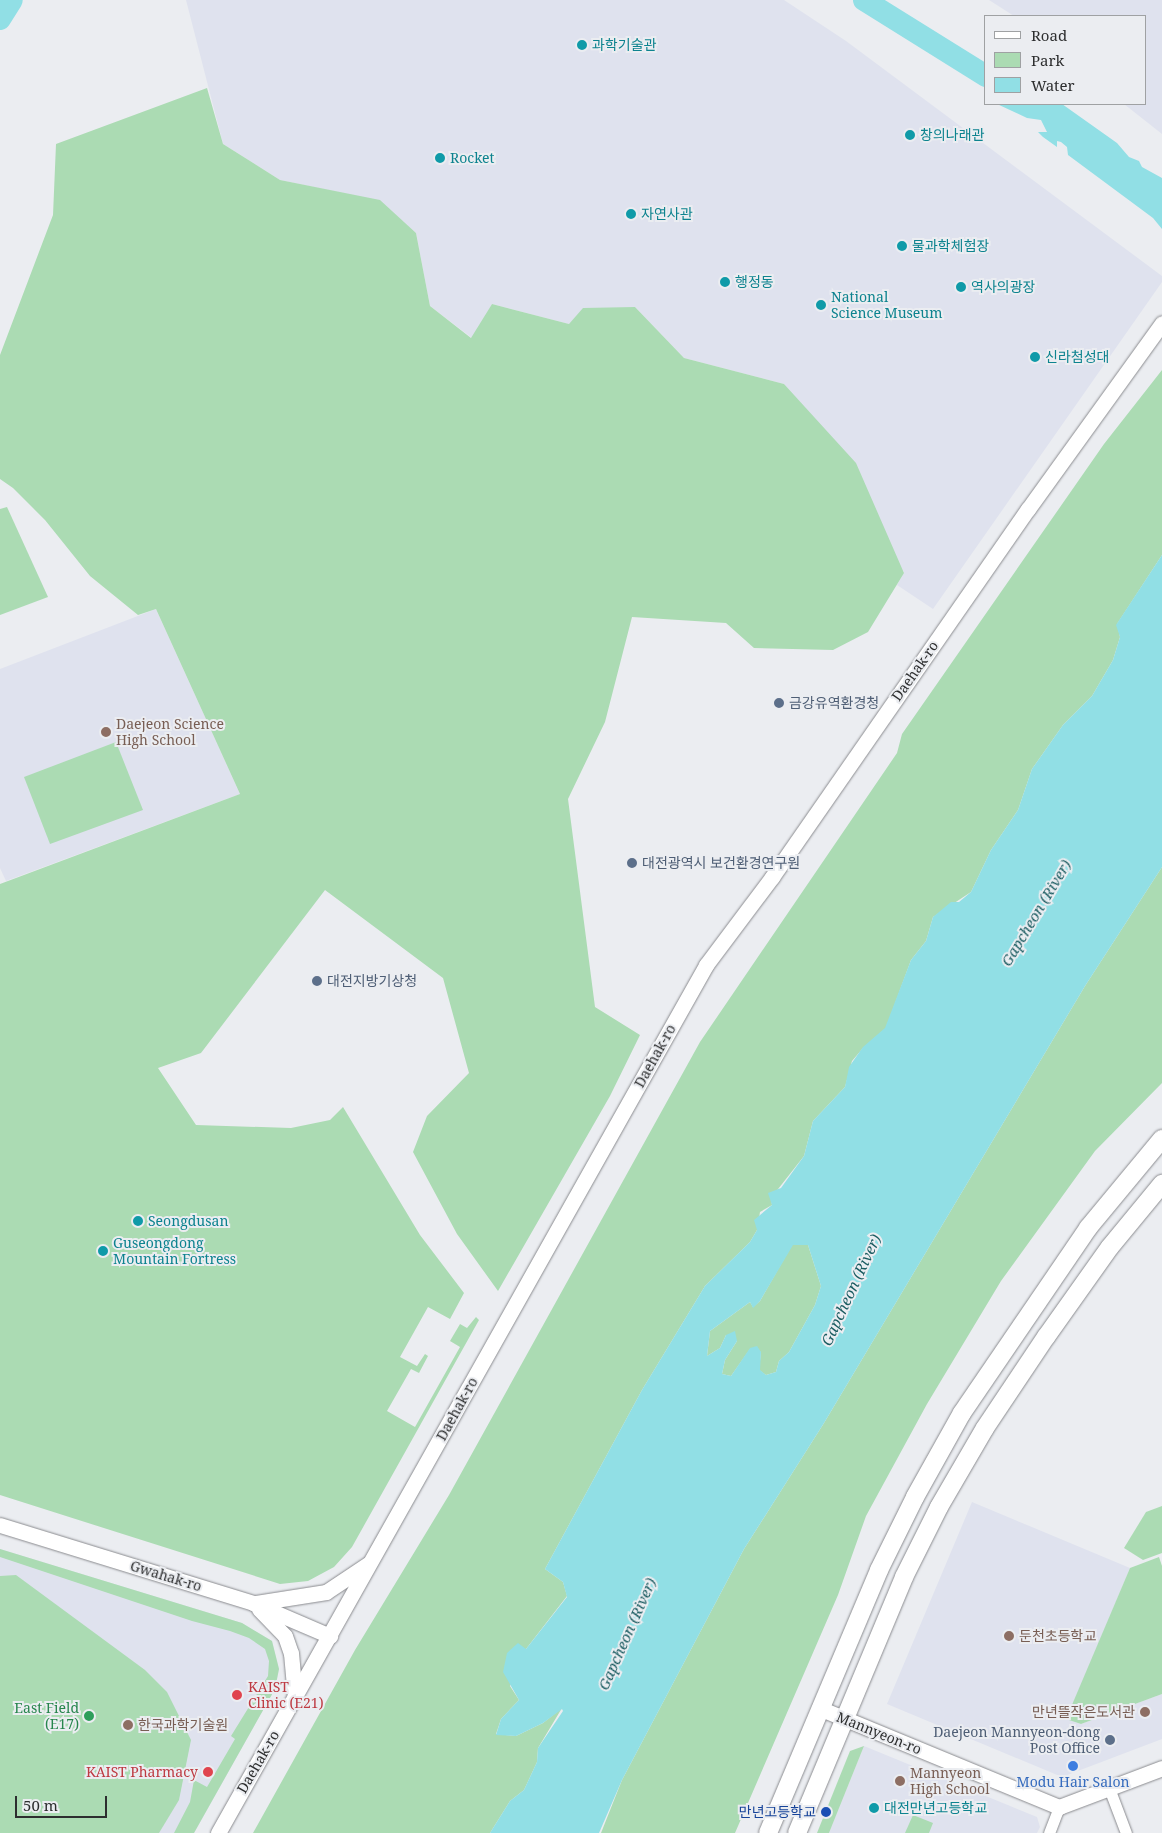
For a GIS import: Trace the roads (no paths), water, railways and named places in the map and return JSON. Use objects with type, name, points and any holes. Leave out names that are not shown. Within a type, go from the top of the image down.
[{"type":"main road","name":"Daehak-ro","points":[[218,1833],[706,965],[772,877],[1022,517],[1162,324]]},
{"type":"main road","points":[[768,1833],[819,1708],[883,1562],[915,1497],[962,1413],[1088,1228],[1162,1138]]},
{"type":"main road","points":[[797,1833],[904,1577],[939,1507],[985,1428],[1110,1247],[1162,1184]]},
{"type":"main road","name":"Gwahak-ro","points":[[0,1525],[253,1603],[330,1636]]},
{"type":"main road","points":[[253,1603],[326,1592],[372,1562]]},
{"type":"main road","points":[[253,1603],[285,1636],[291,1653],[295,1697]]},
{"type":"main road","name":"Mannyeon-ro","points":[[819,1708],[1059,1807]]},
{"type":"main road","points":[[1059,1807],[1162,1768]]},
{"type":"street","points":[[1109,1788],[1126,1833]]},
{"type":"street","points":[[1049,1833],[1059,1807]]},
{"type":"water","points":[[999,105],[1063,105],[1117,143],[1129,157],[1139,161],[1142,167],[1162,178],[1162,229],[1153,218],[1068,155],[1067,147],[1061,142],[1057,141],[1057,147],[1043,137],[1038,132],[1047,132],[1041,120],[1027,118]]},
{"type":"water","name":"Gapcheon (River)","points":[[1162,555],[1162,867],[1085,986],[824,1423],[744,1549],[622,1780],[599,1833],[490,1833],[510,1801],[524,1790],[537,1762],[538,1748],[563,1711],[562,1709],[543,1723],[516,1736],[496,1735],[501,1719],[519,1700],[503,1672],[507,1653],[518,1643],[526,1649],[567,1597],[563,1582],[545,1569],[642,1390],[705,1286],[750,1242],[757,1230],[754,1220],[772,1205],[768,1193],[781,1188],[804,1156],[813,1121],[845,1087],[849,1067],[863,1047],[885,1028],[911,960],[926,941],[933,917],[951,902],[959,902],[971,892],[991,850],[1018,810],[1032,769],[1063,725],[1092,696],[1113,660],[1120,637],[1116,625]],"holes":[[[793,1245],[808,1245],[821,1286],[815,1305],[789,1352],[779,1361],[776,1372],[766,1375],[760,1370],[761,1352],[757,1346],[750,1348],[731,1376],[722,1374],[725,1360],[737,1341],[735,1331],[726,1335],[720,1348],[707,1356],[710,1331],[750,1302],[753,1308],[760,1301]]]},
{"type":"waterway","points":[[0,19],[12,0]]},
{"type":"waterway","points":[[864,0],[984,75]]},
{"type":"place","name":"과학기술관","points":[[582,45]]},
{"type":"place","name":"창의나래관","points":[[910,135]]},
{"type":"place","name":"Rocket","points":[[440,158]]},
{"type":"place","name":"자연사관","points":[[631,214]]},
{"type":"place","name":"물과학체험장","points":[[902,246]]},
{"type":"place","name":"행정동","points":[[725,282]]},
{"type":"place","name":"역사의광장","points":[[961,287]]},
{"type":"place","name":"National Science Museum","points":[[821,305]]},
{"type":"place","name":"신라첨성대","points":[[1035,357]]},
{"type":"place","name":"금강유역환경청","points":[[779,703]]},
{"type":"place","name":"Daejeon Science High School","points":[[106,732]]},
{"type":"place","name":"대전광역시 보건환경연구원","points":[[632,863]]},
{"type":"place","name":"대전지방기상청","points":[[317,981]]},
{"type":"place","name":"Seongdusan","points":[[138,1221]]},
{"type":"place","name":"Guseongdong Mountain Fortress","points":[[103,1251]]},
{"type":"place","name":"둔천초등학교","points":[[1009,1636]]},
{"type":"place","name":"KAIST Clinic (E21)","points":[[237,1695]]},
{"type":"place","name":"만년뜰작은도서관","points":[[1145,1712]]},
{"type":"place","name":"East Field (E17)","points":[[89,1716]]},
{"type":"place","name":"한국과학기술원","points":[[128,1725]]},
{"type":"place","name":"Daejeon Mannyeon-dong Post Office","points":[[1110,1740]]},
{"type":"place","name":"Modu Hair Salon","points":[[1073,1766]]},
{"type":"place","name":"KAIST Pharmacy","points":[[208,1772]]},
{"type":"place","name":"Mannyeon High School","points":[[900,1781]]},
{"type":"place","name":"대전만년고등학교","points":[[874,1808]]},
{"type":"place","name":"만년고등학교","points":[[826,1812]]}]
